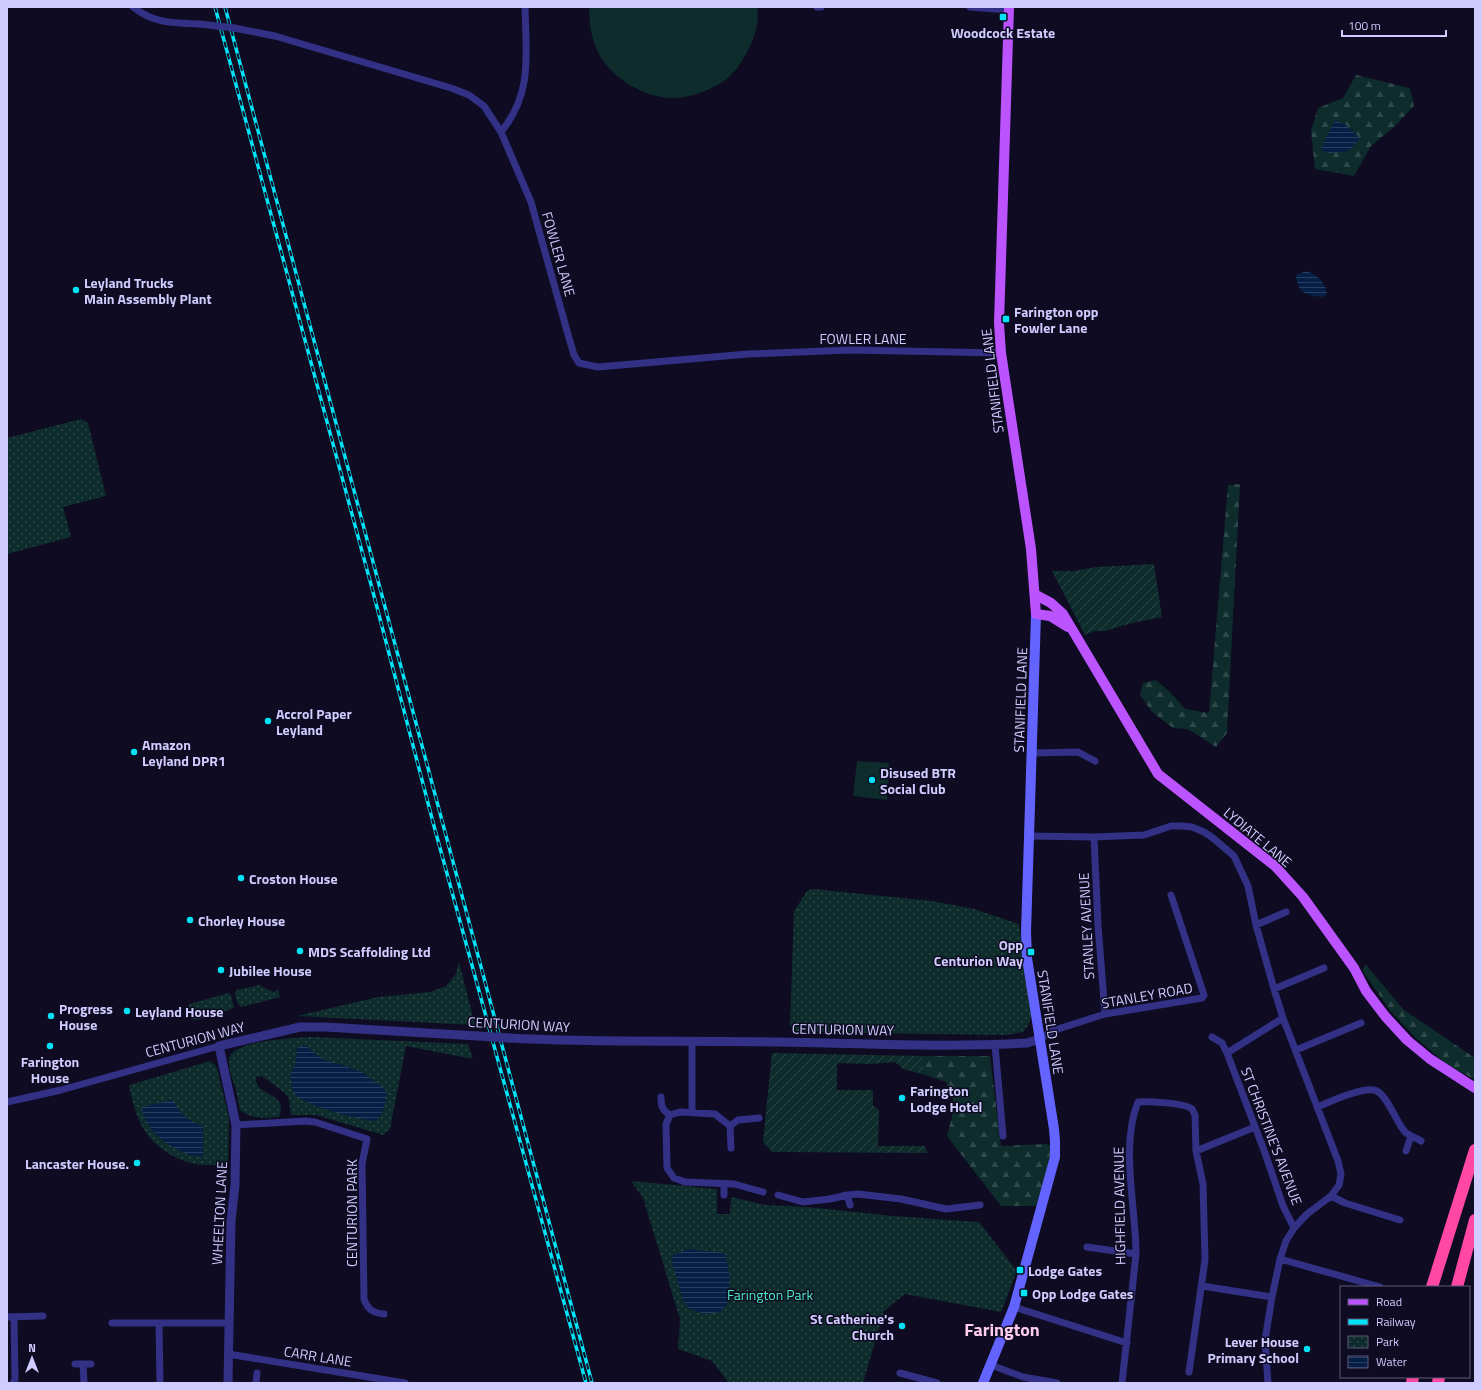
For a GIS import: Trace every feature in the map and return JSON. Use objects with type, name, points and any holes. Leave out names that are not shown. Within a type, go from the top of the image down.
[{"type":"highway","points":[[1432,1286],[1475,1150]]},
{"type":"highway","points":[[1457,1286],[1475,1220]]},
{"type":"main road","name":"STANIFIELD LANE","points":[[983,1383],[1014,1307],[1055,1158],[1056,1141],[1027,958],[1026,932],[1036,595],[1031,549],[1001,354],[999,323],[1009,9]]},
{"type":"main road","name":"LYDIATE LANE","points":[[1036,595],[1043,598],[1063,614],[1158,774],[1275,866],[1303,897],[1354,968],[1366,990],[1390,1022],[1407,1040],[1430,1059],[1475,1088]]},
{"type":"main road","name":"LYDIATE LANE","points":[[1036,614],[1050,616],[1059,620],[1072,630]]},
{"type":"street","name":"FOWLER LANE","points":[[133,7],[144,16],[156,20],[234,28],[275,36],[451,88],[469,95],[484,106],[502,132],[528,194],[569,338],[574,354],[579,363],[598,367],[748,354],[851,350],[1001,354]]},
{"type":"street","points":[[502,132],[519,104],[525,83],[525,7]]},
{"type":"street","points":[[817,8],[821,7]]},
{"type":"street","points":[[970,7],[1009,9]]},
{"type":"street","points":[[1032,753],[1078,752],[1095,761]]},
{"type":"street","points":[[1029,836],[1094,837],[1144,835],[1171,826],[1192,827],[1213,838],[1234,856],[1248,886],[1256,925],[1283,1018],[1318,1107],[1338,1161],[1341,1174],[1339,1185],[1331,1196],[1307,1214],[1294,1228],[1286,1241],[1280,1259],[1265,1340],[1268,1383]]},
{"type":"street","name":"STANLEY AVENUE","points":[[1094,837],[1104,1014]]},
{"type":"street","name":"STANLEY ROAD","points":[[1040,1039],[1052,1031],[1104,1014],[1202,998],[1204,995],[1171,895]]},
{"type":"street","points":[[1256,925],[1286,912]]},
{"type":"street","points":[[1274,989],[1324,968]]},
{"type":"street","name":"ST CHRISTINE'S AVENUE","points":[[1227,1053],[1283,1018]]},
{"type":"street","points":[[1296,1050],[1361,1023]]},
{"type":"street","name":"CENTURION WAY","points":[[7,1102],[61,1090],[218,1046],[300,1027],[325,1027],[509,1038],[607,1041],[774,1042],[944,1046],[1027,1043],[1040,1039]]},
{"type":"street","name":"ST CHRISTINE'S AVENUE","points":[[1212,1037],[1222,1043],[1227,1053],[1283,1206],[1294,1228]]},
{"type":"street","points":[[692,1042],[692,1112]]},
{"type":"street","points":[[995,1045],[1003,1136]]},
{"type":"street","name":"WHEELTON LANE","points":[[218,1046],[236,1125],[235,1185],[231,1221],[228,1383]]},
{"type":"street","points":[[1318,1107],[1341,1098],[1375,1090],[1383,1095],[1404,1131],[1421,1141]]},
{"type":"street","points":[[661,1098],[661,1107],[670,1115],[680,1112],[716,1114],[730,1126],[731,1148]]},
{"type":"street","name":"HIGHFIELD AVENUE","points":[[1122,1383],[1136,1254],[1130,1149],[1135,1110],[1138,1102],[1147,1101],[1185,1106],[1192,1110],[1195,1115],[1196,1151]]},
{"type":"street","points":[[670,1115],[666,1124],[667,1168],[674,1178],[685,1182],[734,1184],[763,1192]]},
{"type":"street","points":[[730,1126],[738,1120],[759,1118]]},
{"type":"street","name":"CENTURION PARK","points":[[236,1125],[305,1121],[315,1122],[367,1138],[362,1164],[364,1299],[367,1308],[372,1312],[384,1314]]},
{"type":"street","points":[[1189,1372],[1205,1260],[1203,1184],[1196,1151],[1255,1128]]},
{"type":"street","points":[[1406,1151],[1411,1136]]},
{"type":"street","points":[[724,1184],[724,1195]]},
{"type":"street","points":[[778,1195],[803,1202],[858,1194],[901,1199],[946,1209],[980,1205]]},
{"type":"street","points":[[847,1195],[850,1205]]},
{"type":"street","points":[[1331,1196],[1344,1203],[1400,1220]]},
{"type":"street","points":[[1087,1247],[1136,1254]]},
{"type":"street","points":[[1280,1259],[1376,1286]]},
{"type":"street","points":[[1202,1286],[1272,1297]]},
{"type":"street","points":[[1014,1307],[1127,1342]]},
{"type":"street","points":[[13,1383],[15,1379],[10,1317],[43,1316]]},
{"type":"street","points":[[112,1323],[229,1323]]},
{"type":"street","points":[[159,1323],[160,1383]]},
{"type":"street","name":"CARR LANE","points":[[228,1354],[405,1383]]},
{"type":"street","points":[[75,1364],[91,1364]]},
{"type":"street","points":[[83,1364],[84,1383]]},
{"type":"street","points":[[991,1365],[1023,1377],[1057,1383]]},
{"type":"street","points":[[256,1383],[257,1373]]},
{"type":"street","points":[[900,1373],[937,1383]]},
{"type":"green space","points":[[589,7],[757,7],[758,17],[755,34],[747,53],[734,72],[726,80],[702,92],[689,96],[669,98],[659,97],[638,90],[612,71],[599,54],[594,43],[590,25]]},
{"type":"green space","points":[[1356,75],[1410,88],[1414,106],[1395,126],[1371,146],[1354,176],[1315,169],[1311,131],[1318,108],[1343,98]]},
{"type":"green space","points":[[81,419],[88,423],[106,496],[63,507],[71,537],[7,554],[7,438]]},
{"type":"green space","points":[[1240,484],[1227,733],[1216,747],[1188,729],[1173,728],[1152,712],[1140,695],[1143,683],[1156,680],[1171,693],[1185,709],[1209,713],[1228,485]]},
{"type":"green space","points":[[1154,564],[1162,617],[1132,623],[1105,631],[1095,631],[1085,635],[1052,571],[1074,571],[1096,567]]},
{"type":"green space","name":"Disused BTR Social Club","points":[[857,761],[889,763],[887,800],[853,796]]},
{"type":"green space","points":[[813,889],[932,901],[974,909],[1019,924],[1031,1014],[1028,1026],[1023,1032],[1007,1035],[797,1032],[790,1026],[794,911],[807,891]]},
{"type":"green space","points":[[459,962],[475,1025],[297,1016],[378,997],[430,992],[446,986],[456,974]]},
{"type":"green space","points":[[1366,965],[1404,1010],[1475,1058],[1475,1080],[1445,1063],[1416,1038],[1391,1012],[1362,970]]},
{"type":"green space","points":[[259,985],[273,992],[278,990],[280,997],[241,1007],[236,1000],[235,992],[237,990]]},
{"type":"green space","points":[[229,993],[231,995],[234,1008],[197,1020],[192,1019],[189,1004]]},
{"type":"green space","points":[[311,1037],[468,1044],[473,1059],[406,1046],[390,1129],[383,1135],[316,1115],[291,1115],[289,1099],[286,1094],[262,1076],[256,1077],[257,1083],[260,1088],[280,1103],[281,1109],[279,1117],[254,1117],[240,1110],[229,1066],[229,1059],[232,1053],[252,1044],[265,1041]]},
{"type":"green space","points":[[772,1053],[922,1056],[925,1075],[903,1069],[895,1062],[871,1064],[837,1063],[837,1090],[873,1090],[873,1105],[879,1110],[878,1146],[925,1146],[927,1153],[772,1152],[763,1142]]},
{"type":"green space","points":[[922,1056],[990,1056],[1001,1146],[1046,1144],[1053,1147],[1045,1181],[1036,1206],[1001,1206],[947,1136],[955,1105],[946,1082],[925,1075]]},
{"type":"green space","points":[[210,1061],[217,1069],[229,1117],[228,1163],[225,1165],[203,1165],[183,1160],[173,1156],[156,1144],[149,1136],[138,1118],[129,1085]]},
{"type":"green space","name":"Farington Park","points":[[631,1181],[717,1189],[717,1214],[730,1214],[731,1197],[765,1205],[808,1207],[893,1216],[979,1222],[1017,1271],[1001,1312],[905,1294],[884,1311],[863,1383],[729,1383],[712,1361],[678,1349],[680,1319],[643,1198]]},
{"type":"water","points":[[1335,120],[1346,125],[1360,138],[1349,151],[1329,153],[1321,150]]},
{"type":"water","points":[[1306,271],[1314,274],[1323,283],[1327,294],[1323,297],[1312,296],[1301,290],[1298,286],[1296,275]]},
{"type":"water","points":[[305,1045],[324,1060],[361,1071],[386,1090],[384,1107],[376,1121],[332,1112],[308,1103],[294,1093],[290,1075],[297,1055],[297,1048]]},
{"type":"water","points":[[172,1100],[182,1113],[189,1119],[197,1124],[203,1125],[203,1157],[194,1156],[174,1148],[156,1134],[144,1117],[142,1107]]},
{"type":"water","points":[[689,1249],[725,1253],[730,1277],[727,1304],[720,1312],[705,1314],[690,1309],[683,1301],[672,1262],[673,1255]]},
{"type":"railway","points":[[215,7],[373,592],[434,826],[586,1383]]},
{"type":"railway","points":[[225,7],[592,1383]]},
{"type":"place","name":"Woodcock Estate","points":[[1003,17]]},
{"type":"place","name":"Leyland Trucks Main Assembly Plant","points":[[76,290]]},
{"type":"place","name":"Farington opp Fowler Lane","points":[[1006,319]]},
{"type":"place","name":"Accrol Paper Leyland","points":[[268,721]]},
{"type":"place","name":"Amazon Leyland DPR1","points":[[134,752]]},
{"type":"place","name":"Disused BTR Social Club","points":[[872,780]]},
{"type":"place","name":"Croston House","points":[[241,878]]},
{"type":"place","name":"Chorley House","points":[[190,920]]},
{"type":"place","name":"MDS Scaffolding Ltd","points":[[300,951]]},
{"type":"place","name":"Opp Centurion Way","points":[[1031,952]]},
{"type":"place","name":"Jubilee House","points":[[221,970]]},
{"type":"place","name":"Leyland House","points":[[127,1011]]},
{"type":"place","name":"Progress House","points":[[51,1016]]},
{"type":"place","name":"Farington House","points":[[50,1046]]},
{"type":"place","name":"Farington Lodge Hotel","points":[[902,1098]]},
{"type":"place","name":"Lancaster House.","points":[[137,1163]]},
{"type":"place","name":"Lodge Gates","points":[[1020,1270]]},
{"type":"place","name":"Opp Lodge Gates","points":[[1024,1293]]},
{"type":"place","name":"St Catherine's Church","points":[[902,1326]]},
{"type":"place","name":"Lever House Primary School","points":[[1307,1349]]},
{"type":"district","name":"Farington","points":[[1002,1329]]}]
